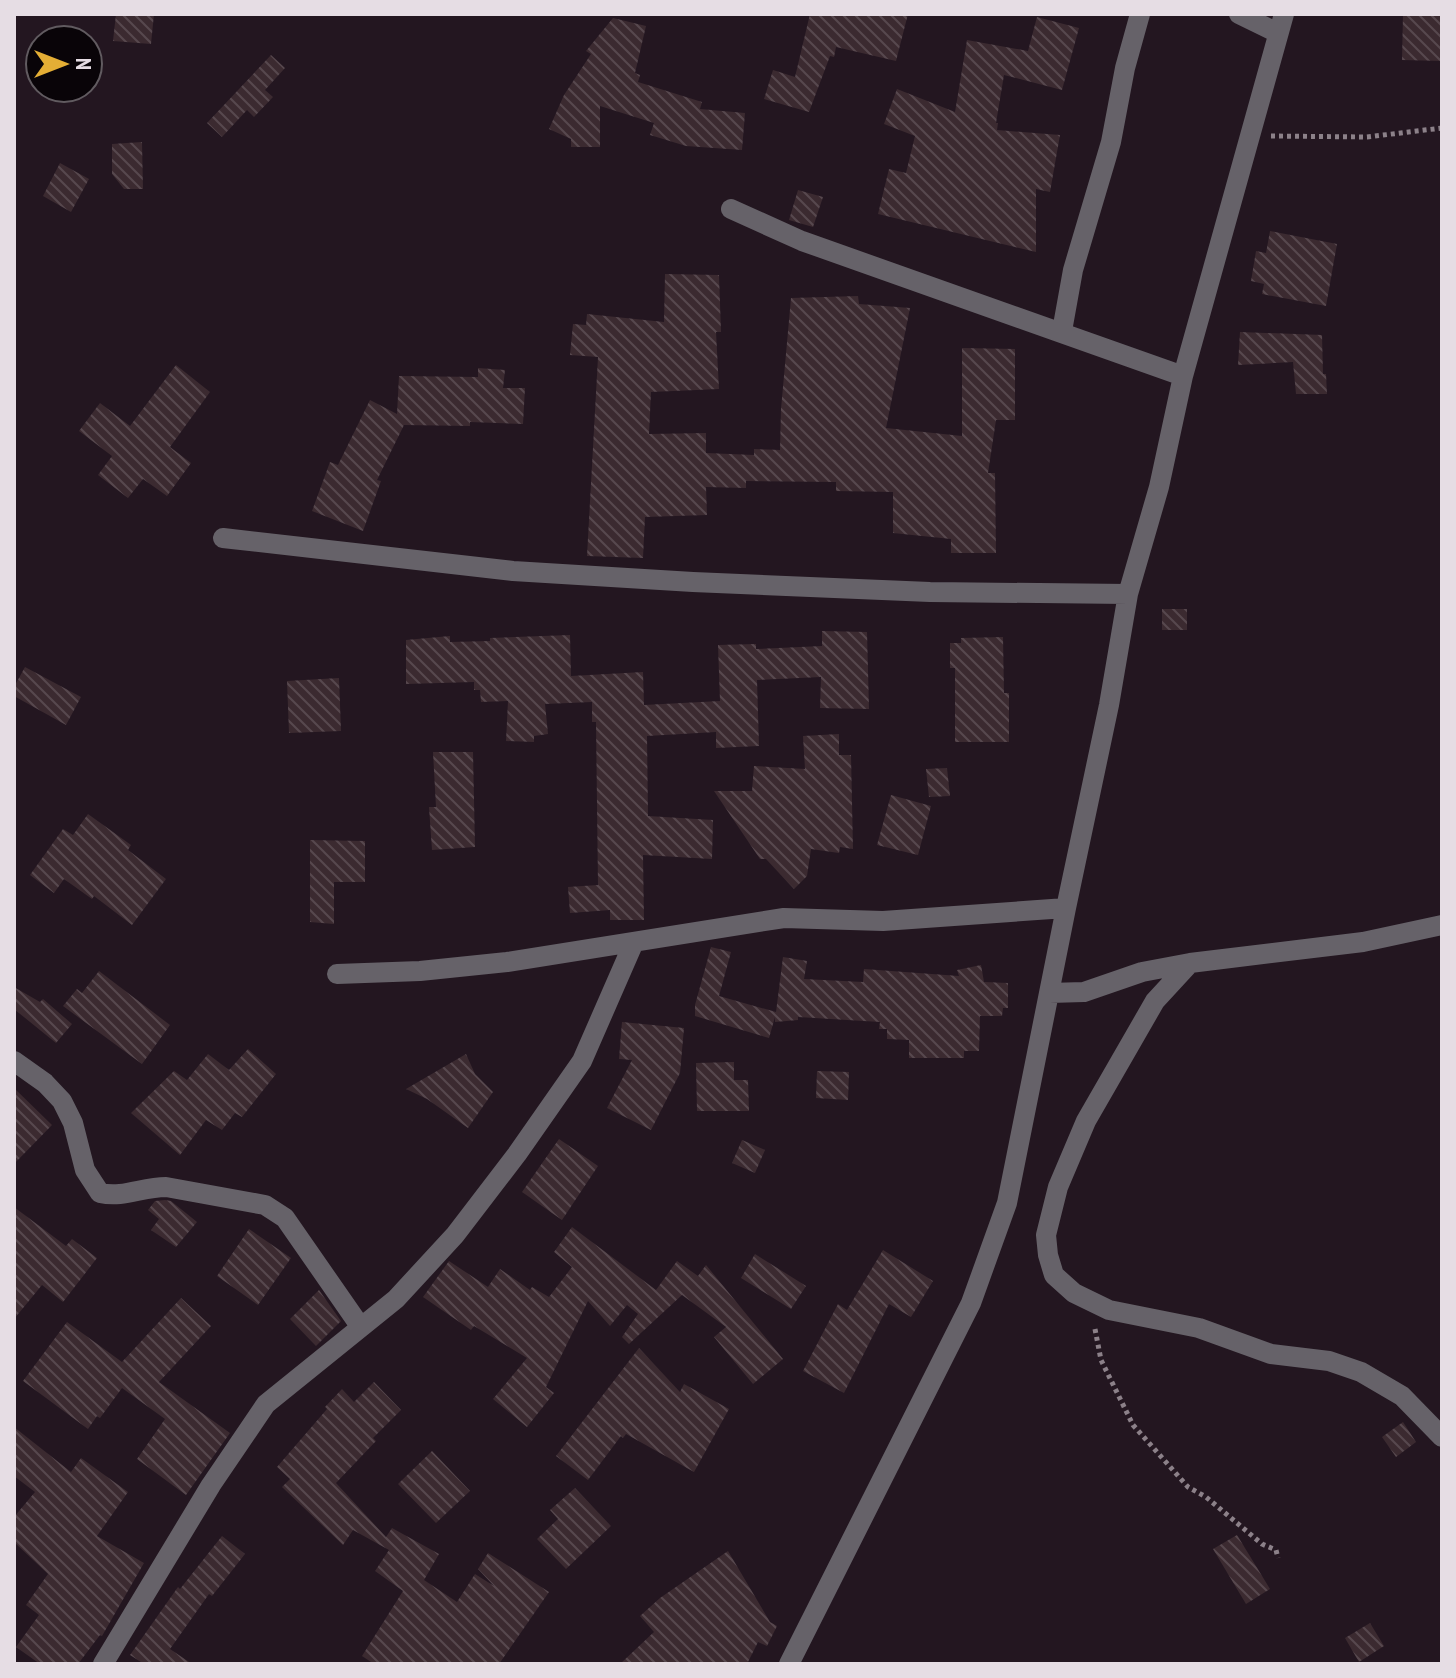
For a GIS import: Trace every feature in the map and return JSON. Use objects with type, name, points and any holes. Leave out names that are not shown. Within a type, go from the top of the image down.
[{"type":"street","points":[[1062,331],[1073,270],[1111,142],[1125,68],[1140,14]]},
{"type":"street","points":[[789,1664],[971,1303],[1007,1203],[1109,705],[1128,594],[1159,487],[1183,376],[1281,24],[1239,14]]},
{"type":"street","points":[[731,209],[802,241],[1183,376]]},
{"type":"street","points":[[223,538],[513,571],[678,582],[930,592],[1128,594]]},
{"type":"street","points":[[337,974],[420,971],[507,962],[784,918],[883,921],[1066,908]]},
{"type":"street","points":[[1049,993],[1084,992],[1142,972],[1190,963],[1363,942],[1442,925]]},
{"type":"street","points":[[103,1664],[211,1485],[266,1404],[396,1299],[455,1235],[517,1154],[582,1061],[634,942]]},
{"type":"street","points":[[1190,963],[1155,1001],[1086,1121],[1058,1187],[1046,1235],[1054,1275],[1092,1304],[1109,1310],[1199,1328],[1271,1354],[1329,1361],[1361,1372],[1402,1396],[1442,1437]]},
{"type":"street","points":[[14,1061],[45,1083],[62,1101],[73,1123],[85,1170],[100,1193],[121,1196],[151,1187],[166,1187],[265,1205],[285,1218],[360,1326]]},
{"type":"path","points":[[1250,136],[1367,137],[1442,128]]},
{"type":"path","points":[[1092,1304],[1101,1360],[1133,1425],[1188,1487],[1206,1497],[1262,1544],[1276,1550],[1278,1558]]},
{"type":"building","points":[[116,14],[154,14],[151,44],[113,41]]},
{"type":"building","points":[[810,14],[908,14],[896,61],[836,47],[809,112],[764,99],[773,70],[795,77]]},
{"type":"building","points":[[1403,14],[1442,14],[1442,61],[1402,60]]},
{"type":"building","points":[[1037,17],[1079,28],[1062,90],[1004,75],[997,130],[1060,135],[1050,192],[1036,189],[1036,252],[878,214],[889,169],[906,173],[915,136],[884,124],[897,89],[955,112],[967,40],[1028,51]]},
{"type":"building","points":[[613,18],[646,26],[635,73],[640,75],[638,82],[702,102],[700,109],[745,113],[742,150],[686,146],[650,135],[654,123],[600,106],[600,147],[571,147],[571,139],[549,129],[564,95],[591,54],[586,51]]},
{"type":"building","points":[[271,55],[285,68],[265,90],[273,97],[254,117],[247,110],[222,137],[207,123]]},
{"type":"building","points":[[142,142],[143,189],[124,189],[112,174],[112,144]]},
{"type":"building","points":[[60,163],[89,179],[71,212],[43,196]]},
{"type":"building","points":[[798,190],[823,197],[813,227],[789,220]]},
{"type":"building","points":[[1270,231],[1337,244],[1326,306],[1262,294],[1264,284],[1251,281],[1256,251],[1266,253]]},
{"type":"building","points":[[665,274],[719,275],[721,332],[716,332],[719,389],[651,392],[649,434],[706,433],[706,453],[754,455],[754,449],[780,450],[791,298],[858,296],[859,304],[910,308],[886,428],[962,436],[962,348],[1015,349],[1015,420],[996,420],[988,473],[995,473],[996,553],[951,553],[951,539],[893,533],[893,492],[836,491],[836,482],[746,481],[746,488],[706,487],[707,515],[645,517],[643,558],[587,556],[598,357],[570,355],[573,324],[586,325],[587,314],[664,322]]},
{"type":"building","points":[[1240,332],[1322,335],[1327,394],[1296,394],[1293,362],[1238,365]]},
{"type":"building","points":[[176,365],[210,392],[170,447],[191,463],[167,496],[143,479],[128,498],[98,475],[112,456],[79,431],[100,403],[130,426]]},
{"type":"building","points":[[478,368],[505,370],[503,388],[525,388],[523,424],[470,422],[470,426],[404,425],[377,480],[381,481],[363,531],[312,511],[330,462],[338,465],[370,400],[397,414],[399,376],[478,377]]},
{"type":"building","points":[[1162,609],[1187,609],[1187,630],[1162,630]]},
{"type":"building","points":[[822,631],[867,632],[869,709],[820,708],[821,677],[757,680],[759,746],[716,748],[716,732],[647,736],[648,816],[713,820],[712,859],[643,855],[644,920],[610,920],[610,910],[570,913],[568,887],[598,885],[596,722],[592,722],[592,702],[545,704],[548,734],[534,736],[534,742],[506,741],[508,701],[481,702],[480,690],[474,690],[474,682],[406,684],[406,640],[450,636],[450,642],[490,641],[490,638],[570,635],[571,676],[643,672],[644,705],[720,701],[718,645],[756,644],[756,649],[822,646]]},
{"type":"building","points":[[1003,637],[1004,693],[1009,693],[1009,742],[955,742],[955,668],[950,668],[950,643],[961,643],[961,638]]},
{"type":"building","points":[[25,667],[81,697],[66,725],[14,696],[14,687]]},
{"type":"building","points":[[339,678],[341,731],[289,733],[287,681]]},
{"type":"building","points":[[839,734],[839,755],[851,755],[853,849],[840,847],[839,853],[811,849],[807,876],[794,889],[766,859],[760,859],[714,791],[752,791],[754,766],[805,769],[803,736]]},
{"type":"building","points":[[433,752],[473,752],[475,847],[432,850],[429,807],[436,807]]},
{"type":"building","points":[[947,768],[950,796],[929,797],[926,769]]},
{"type":"building","points":[[891,795],[931,806],[918,855],[877,845]]},
{"type":"building","points":[[88,814],[131,845],[128,850],[166,879],[132,925],[94,896],[92,899],[64,879],[54,893],[30,875],[63,829],[73,835]]},
{"type":"building","points":[[310,840],[365,841],[365,882],[334,882],[334,924],[310,922]]},
{"type":"building","points":[[711,947],[731,952],[719,996],[776,1012],[783,957],[807,961],[804,979],[863,982],[864,969],[959,976],[957,970],[981,965],[984,982],[1008,983],[1008,1008],[1003,1008],[1002,1016],[980,1016],[979,1051],[964,1051],[964,1058],[909,1058],[909,1040],[887,1039],[887,1029],[879,1029],[880,1022],[798,1017],[798,1020],[775,1022],[775,1017],[769,1038],[695,1016],[695,1005]]},
{"type":"building","points":[[99,971],[170,1025],[142,1064],[63,1006],[77,989],[82,993]]},
{"type":"building","points":[[14,987],[40,1002],[43,999],[72,1024],[56,1043],[14,1009]]},
{"type":"building","points":[[622,1022],[684,1028],[680,1073],[651,1130],[607,1108],[632,1060],[619,1059]]},
{"type":"building","points":[[248,1049],[276,1074],[242,1117],[235,1113],[222,1130],[206,1120],[180,1155],[131,1113],[174,1071],[187,1080],[208,1054],[229,1070]]},
{"type":"building","points":[[466,1054],[475,1074],[493,1092],[468,1128],[427,1099],[406,1089]]},
{"type":"building","points":[[734,1062],[734,1080],[748,1080],[749,1111],[697,1111],[696,1063]]},
{"type":"building","points":[[817,1071],[849,1072],[848,1100],[816,1098]]},
{"type":"building","points":[[14,1088],[52,1125],[14,1164]]},
{"type":"building","points":[[559,1139],[598,1166],[562,1220],[522,1192]]},
{"type":"building","points":[[742,1140],[765,1150],[755,1173],[732,1163]]},
{"type":"building","points":[[155,1201],[171,1201],[197,1222],[176,1247],[151,1230],[159,1219],[148,1210]]},
{"type":"building","points":[[14,1207],[66,1246],[72,1239],[97,1258],[63,1302],[42,1285],[14,1319]]},
{"type":"building","points":[[572,1227],[656,1290],[677,1261],[698,1276],[706,1265],[783,1359],[753,1384],[714,1337],[726,1327],[682,1295],[629,1344],[622,1337],[638,1314],[627,1305],[610,1326],[588,1301],[546,1387],[554,1393],[527,1427],[493,1399],[527,1358],[474,1326],[471,1330],[423,1297],[449,1261],[488,1287],[500,1269],[530,1290],[532,1287],[549,1297],[572,1267],[554,1252]]},
{"type":"building","points":[[249,1229],[291,1258],[258,1305],[217,1276]]},
{"type":"building","points":[[883,1250],[933,1281],[911,1317],[889,1304],[844,1393],[803,1371],[838,1304],[847,1310]]},
{"type":"building","points":[[755,1254],[806,1286],[791,1309],[741,1278]]},
{"type":"building","points":[[319,1290],[341,1321],[316,1346],[290,1319]]},
{"type":"building","points":[[181,1298],[211,1326],[159,1382],[230,1433],[186,1495],[137,1459],[165,1419],[122,1388],[88,1429],[23,1381],[67,1322],[122,1362]]},
{"type":"building","points":[[639,1348],[680,1392],[684,1384],[729,1409],[694,1472],[626,1434],[623,1438],[621,1436],[588,1480],[556,1456]]},
{"type":"building","points":[[374,1382],[401,1410],[336,1483],[386,1537],[392,1528],[439,1554],[424,1580],[457,1602],[475,1574],[494,1586],[478,1569],[488,1553],[549,1592],[499,1664],[374,1664],[362,1656],[403,1591],[375,1571],[389,1550],[353,1530],[343,1545],[282,1487],[290,1479],[277,1467],[327,1409],[325,1407],[342,1389],[354,1402]]},
{"type":"building","points":[[1403,1422],[1416,1442],[1396,1457],[1382,1437]]},
{"type":"building","points":[[14,1427],[71,1472],[81,1458],[128,1492],[97,1536],[144,1563],[102,1636],[78,1664],[40,1664],[16,1647],[39,1615],[26,1605],[48,1574],[14,1542],[14,1517],[35,1492],[14,1476]]},
{"type":"building","points":[[432,1451],[470,1491],[436,1523],[398,1484]]},
{"type":"building","points":[[575,1488],[611,1526],[566,1569],[537,1539],[558,1519],[550,1510]]},
{"type":"building","points":[[1237,1535],[1270,1589],[1246,1604],[1213,1549]]},
{"type":"building","points":[[222,1536],[245,1554],[212,1596],[209,1594],[170,1649],[192,1664],[144,1664],[130,1655],[178,1587],[180,1589]]},
{"type":"building","points":[[728,1551],[770,1622],[777,1626],[767,1646],[758,1642],[747,1664],[620,1664],[654,1632],[640,1616],[660,1598]]},
{"type":"building","points":[[1370,1623],[1384,1646],[1359,1662],[1345,1638]]}]
